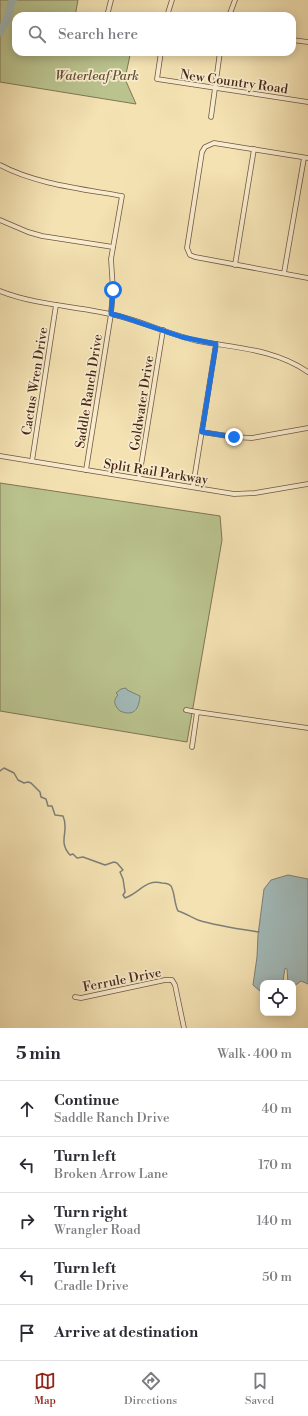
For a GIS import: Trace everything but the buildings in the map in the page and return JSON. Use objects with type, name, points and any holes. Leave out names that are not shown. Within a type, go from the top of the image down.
[{"type":"street","points":[[108,12],[111,0]]},
{"type":"street","points":[[169,12],[172,0]]},
{"type":"street","points":[[230,12],[235,0]]},
{"type":"street","points":[[296,40],[308,42]]},
{"type":"street","name":"New Country Road","points":[[160,56],[157,79],[308,102]]},
{"type":"street","points":[[211,117],[219,56]]},
{"type":"street","points":[[284,273],[306,158],[214,143],[205,147],[202,152],[187,248],[190,255],[235,265],[308,278]]},
{"type":"street","points":[[235,265],[254,150]]},
{"type":"street","name":"Saddle Ranch Drive","points":[[0,165],[14,173],[30,178],[122,196],[111,264],[113,290],[111,314],[86,470]]},
{"type":"street","points":[[0,220],[28,232],[42,236],[113,247]]},
{"type":"street","points":[[0,291],[24,299],[120,316],[196,341],[267,353],[294,364],[308,372]]},
{"type":"street","name":"Cactus Wren Drive","points":[[32,461],[56,305]]},
{"type":"street","name":"Goldwater Drive","points":[[139,478],[163,330]]},
{"type":"street","points":[[193,486],[216,344]]},
{"type":"street","points":[[202,432],[252,438],[308,428]]},
{"type":"street","name":"Split Rail Parkway","points":[[0,456],[244,494],[308,484]]},
{"type":"street","points":[[186,710],[308,728]]},
{"type":"street","points":[[192,746],[197,712]]},
{"type":"street","name":"Ferrule Drive","points":[[75,997],[81,998],[165,980],[172,980],[175,986],[184,1028]]},
{"type":"green space","name":"Waterleaf Park","points":[[0,0],[78,0],[76,12],[12,12],[12,56],[130,56],[125,79],[136,104],[0,82]]},
{"type":"green space","points":[[0,483],[220,516],[222,540],[187,742],[0,711]]},
{"type":"water","points":[[126,688],[127,690],[140,696],[137,708],[135,711],[129,713],[120,711],[115,703],[115,699],[118,695],[116,693],[121,689]]},
{"type":"water","points":[[288,875],[308,879],[308,984],[301,981],[296,985],[296,980],[288,980],[287,969],[285,968],[283,980],[260,980],[260,991],[253,985],[264,889],[271,880]]},
{"type":"waterway","points":[[0,32],[7,20],[13,0]]},
{"type":"waterway","points":[[0,771],[4,768],[14,773],[18,780],[24,783],[31,783],[40,792],[41,797],[46,799],[48,806],[52,806],[55,815],[63,816],[65,821],[64,845],[70,855],[73,854],[77,858],[83,857],[105,865],[114,862],[117,863],[123,870],[120,872],[123,879],[125,892],[123,895],[125,898],[151,883],[166,883],[171,886],[178,911],[205,922],[259,932]]},
{"type":"route","points":[[113,290],[111,314],[182,337],[216,344],[202,432],[234,437]]}]
